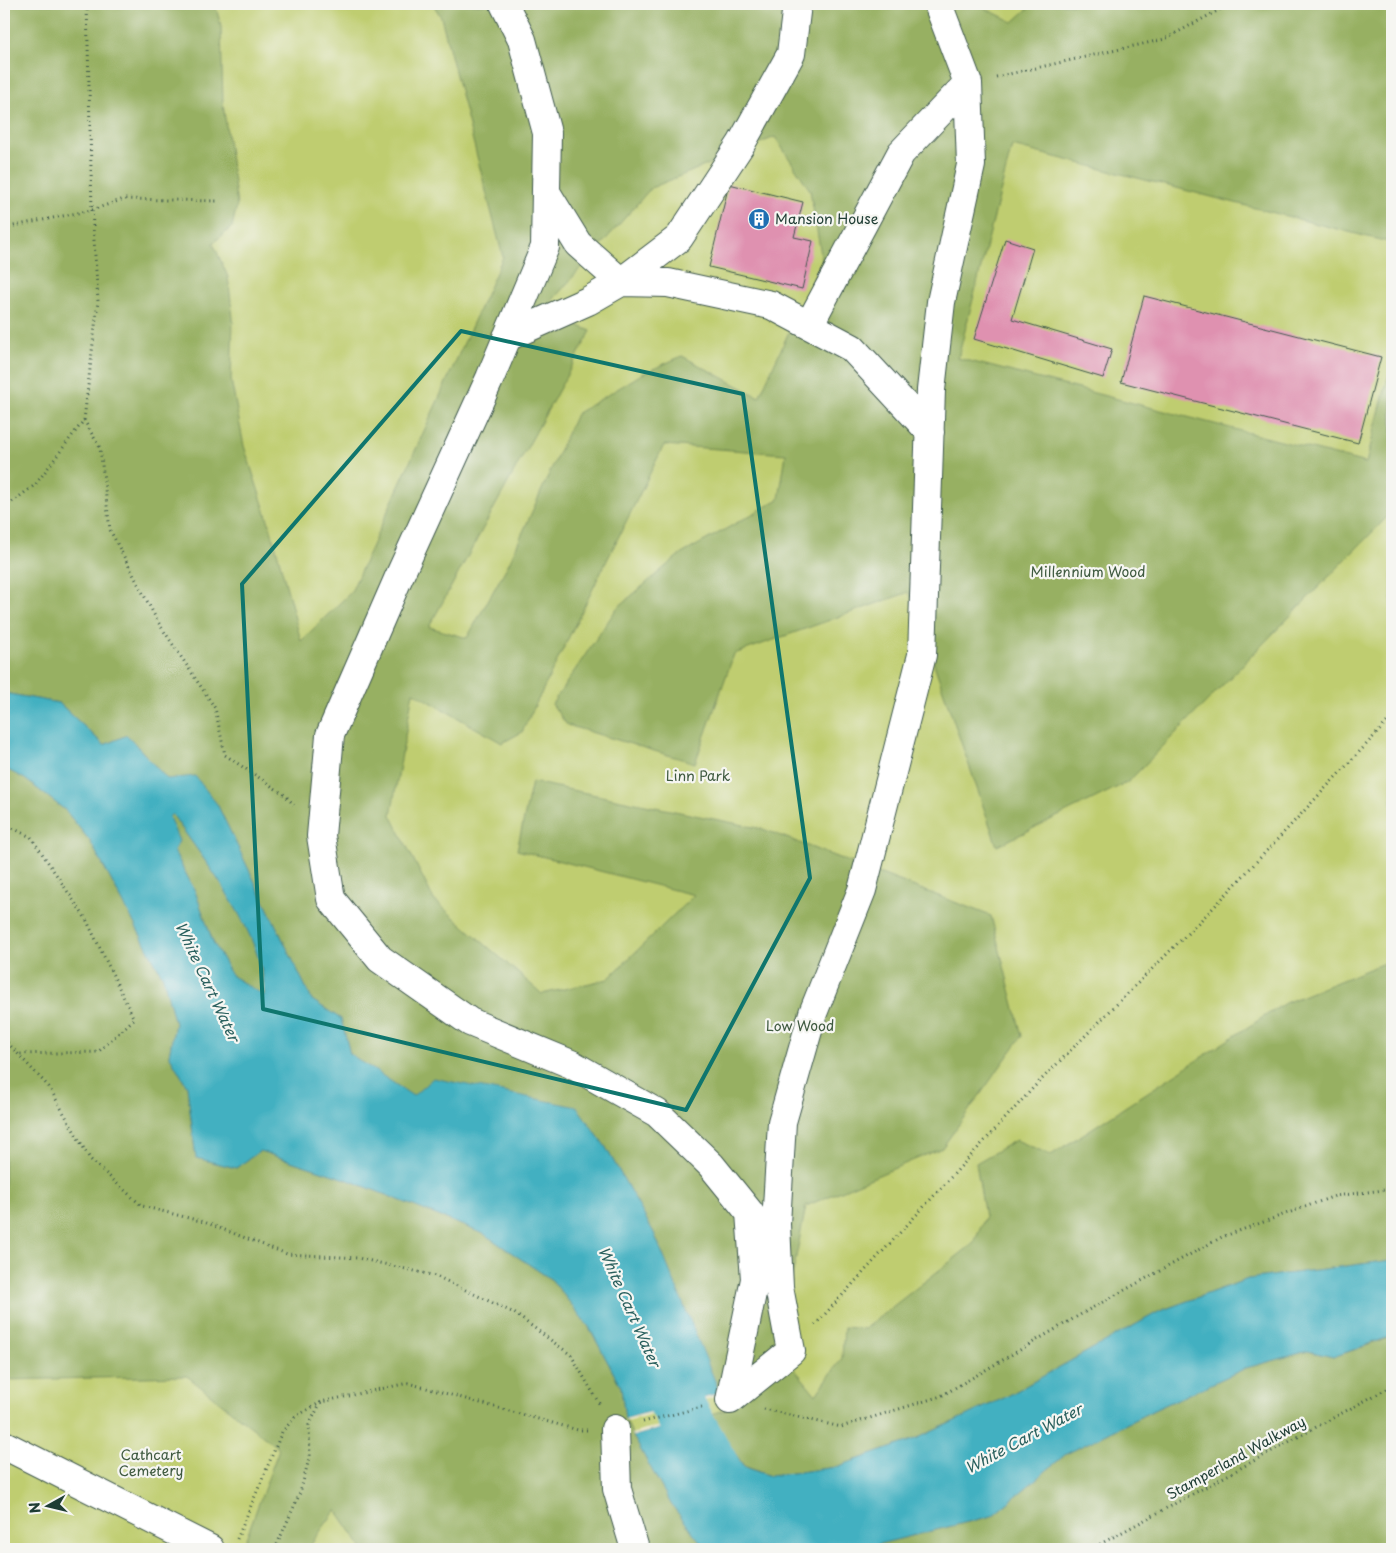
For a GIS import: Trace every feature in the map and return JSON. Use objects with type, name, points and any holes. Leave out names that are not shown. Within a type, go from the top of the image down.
[{"type":"lane","points":[[504,4],[522,40],[547,134],[545,247],[507,337],[330,734],[321,836],[331,899],[380,959],[470,1022],[571,1064],[656,1113],[710,1165],[750,1213],[755,1279],[730,1400]]},
{"type":"lane","points":[[507,337],[588,300],[622,282],[679,238],[741,144],[791,54],[797,4]]},
{"type":"lane","points":[[730,1400],[791,1351],[779,1287],[776,1224],[782,1122],[813,1013],[862,890],[922,655],[931,390],[941,302],[971,165],[968,83],[938,4]]},
{"type":"lane","points":[[809,325],[901,153],[968,83]]},
{"type":"lane","points":[[546,192],[578,244],[622,282],[668,283],[771,305],[852,348],[930,432]]},
{"type":"lane","points":[[614,1429],[617,1489],[635,1549]]},
{"type":"lane","points":[[4,1445],[210,1549]]},
{"type":"path","points":[[4,508],[35,485],[84,420],[98,301],[92,210],[87,4]]},
{"type":"path","points":[[968,83],[1165,39],[1230,4]]},
{"type":"path","points":[[4,228],[92,210],[124,199],[216,200]]},
{"type":"path","points":[[84,420],[100,448],[110,530],[158,622],[215,708],[225,755],[284,795],[321,836]]},
{"type":"path","points":[[791,1351],[1035,1086],[1215,906],[1392,717]]},
{"type":"path","points":[[4,824],[31,837],[59,878],[86,919],[134,1019],[98,1052],[18,1054]]},
{"type":"path","points":[[4,1039],[50,1087],[90,1159],[142,1206],[204,1222],[287,1254],[358,1258],[436,1276],[514,1313],[571,1355],[614,1429]]},
{"type":"path","points":[[237,1540],[282,1432],[295,1416],[321,1402],[408,1383],[578,1430],[614,1429],[730,1400],[841,1427],[941,1396],[1090,1309],[1222,1237],[1335,1196],[1392,1189]]},
{"type":"path","name":"Stamperland Walkway","points":[[1091,1549],[1392,1386]]},
{"type":"path","points":[[275,1549],[300,1493],[310,1455],[309,1425],[321,1402]]},
{"type":"highlighted area","points":[[461,331],[743,394],[810,878],[686,1110],[263,1009],[242,584]]},
{"type":"green space","name":"Linn Park","points":[[4,4],[1392,4],[1392,1549],[4,1549]]},
{"type":"green space","points":[[4,4],[215,4],[221,26],[223,104],[237,205],[232,227],[213,243],[228,277],[233,318],[231,380],[244,446],[271,529],[301,641],[351,592],[503,257],[441,17],[433,4],[976,4],[1013,22],[1033,4],[1392,4],[1392,243],[1012,146],[958,358],[1366,463],[1392,362],[1392,512],[1128,782],[997,846],[909,592],[734,654],[695,763],[567,725],[552,704],[617,608],[678,556],[779,499],[786,454],[664,445],[522,732],[502,743],[413,692],[391,815],[434,900],[542,994],[608,979],[694,895],[517,850],[532,782],[763,829],[991,916],[1022,1036],[942,1148],[806,1206],[778,1349],[816,1395],[842,1358],[844,1327],[864,1329],[974,1243],[985,1217],[976,1163],[1016,1140],[1051,1155],[1285,1003],[1384,963],[1392,955],[1392,1260],[1248,1279],[1160,1311],[1004,1398],[916,1439],[836,1467],[770,1476],[744,1466],[708,1415],[725,1410],[654,1233],[605,1146],[577,1108],[413,1097],[350,1054],[341,1019],[312,1000],[217,804],[167,779],[127,735],[104,745],[59,703],[4,693]],"holes":[[[775,137],[810,190],[822,260],[759,397],[682,356],[642,374],[576,414],[509,563],[467,638],[429,627],[591,331],[543,311],[651,188]]]},
{"type":"green space","points":[[4,768],[25,779],[65,810],[90,841],[163,977],[175,1024],[169,1055],[187,1086],[196,1158],[236,1168],[260,1151],[346,1179],[484,1234],[552,1280],[589,1327],[621,1387],[625,1418],[671,1504],[702,1544],[718,1549],[363,1549],[336,1510],[307,1549],[242,1549],[279,1449],[187,1376],[4,1380]]},
{"type":"green space","points":[[172,814],[217,878],[244,924],[263,972],[266,997],[232,976],[213,942],[195,891],[174,851],[169,817]]},
{"type":"green space","points":[[1392,1337],[1392,1549],[859,1549],[992,1516],[1066,1454],[1156,1409],[1246,1368],[1308,1351],[1333,1357]]},
{"type":"water","points":[[4,693],[59,703],[104,745],[127,735],[167,779],[195,776],[217,804],[312,1000],[341,1019],[350,1054],[413,1096],[433,1078],[577,1107],[605,1146],[654,1233],[720,1393],[625,1419],[621,1387],[589,1327],[552,1280],[484,1234],[346,1179],[260,1151],[236,1168],[196,1158],[187,1086],[169,1055],[175,1024],[163,977],[90,841],[65,810],[25,779],[4,768]],"holes":[[[172,814],[217,877],[244,924],[255,948],[262,972],[265,996],[232,976],[213,942],[195,891],[174,851],[179,841],[169,817]]]},
{"type":"water","points":[[1392,1260],[1392,1336],[1333,1357],[1308,1351],[1246,1368],[1156,1409],[1066,1454],[992,1516],[859,1549],[718,1549],[702,1544],[671,1504],[633,1436],[708,1415],[744,1467],[770,1476],[836,1467],[916,1439],[1004,1398],[1160,1311],[1248,1279]]},
{"type":"pier","points":[[720,1393],[721,1395],[626,1421],[625,1419]]},
{"type":"pier","points":[[708,1413],[711,1414],[633,1436],[632,1434]]},
{"type":"building","name":"Mansion House","points":[[729,184],[803,202],[794,237],[813,241],[802,289],[709,267]]},
{"type":"building","points":[[1005,239],[1033,248],[1012,319],[1112,349],[1103,378],[974,339]]},
{"type":"building","points":[[1144,296],[1381,357],[1358,443],[1121,382]]},
{"type":"waterway","name":"White Cart Water","points":[[644,1338],[658,1371],[723,1486]]},
{"type":"place","name":"Mansion House","points":[[759,219]]},
{"type":"park label","name":"Millennium Wood","points":[[1088,572]]},
{"type":"park label","name":"Low Wood","points":[[800,1026]]},
{"type":"park label","name":"Cathcart Cemetery","points":[[151,1464]]}]
